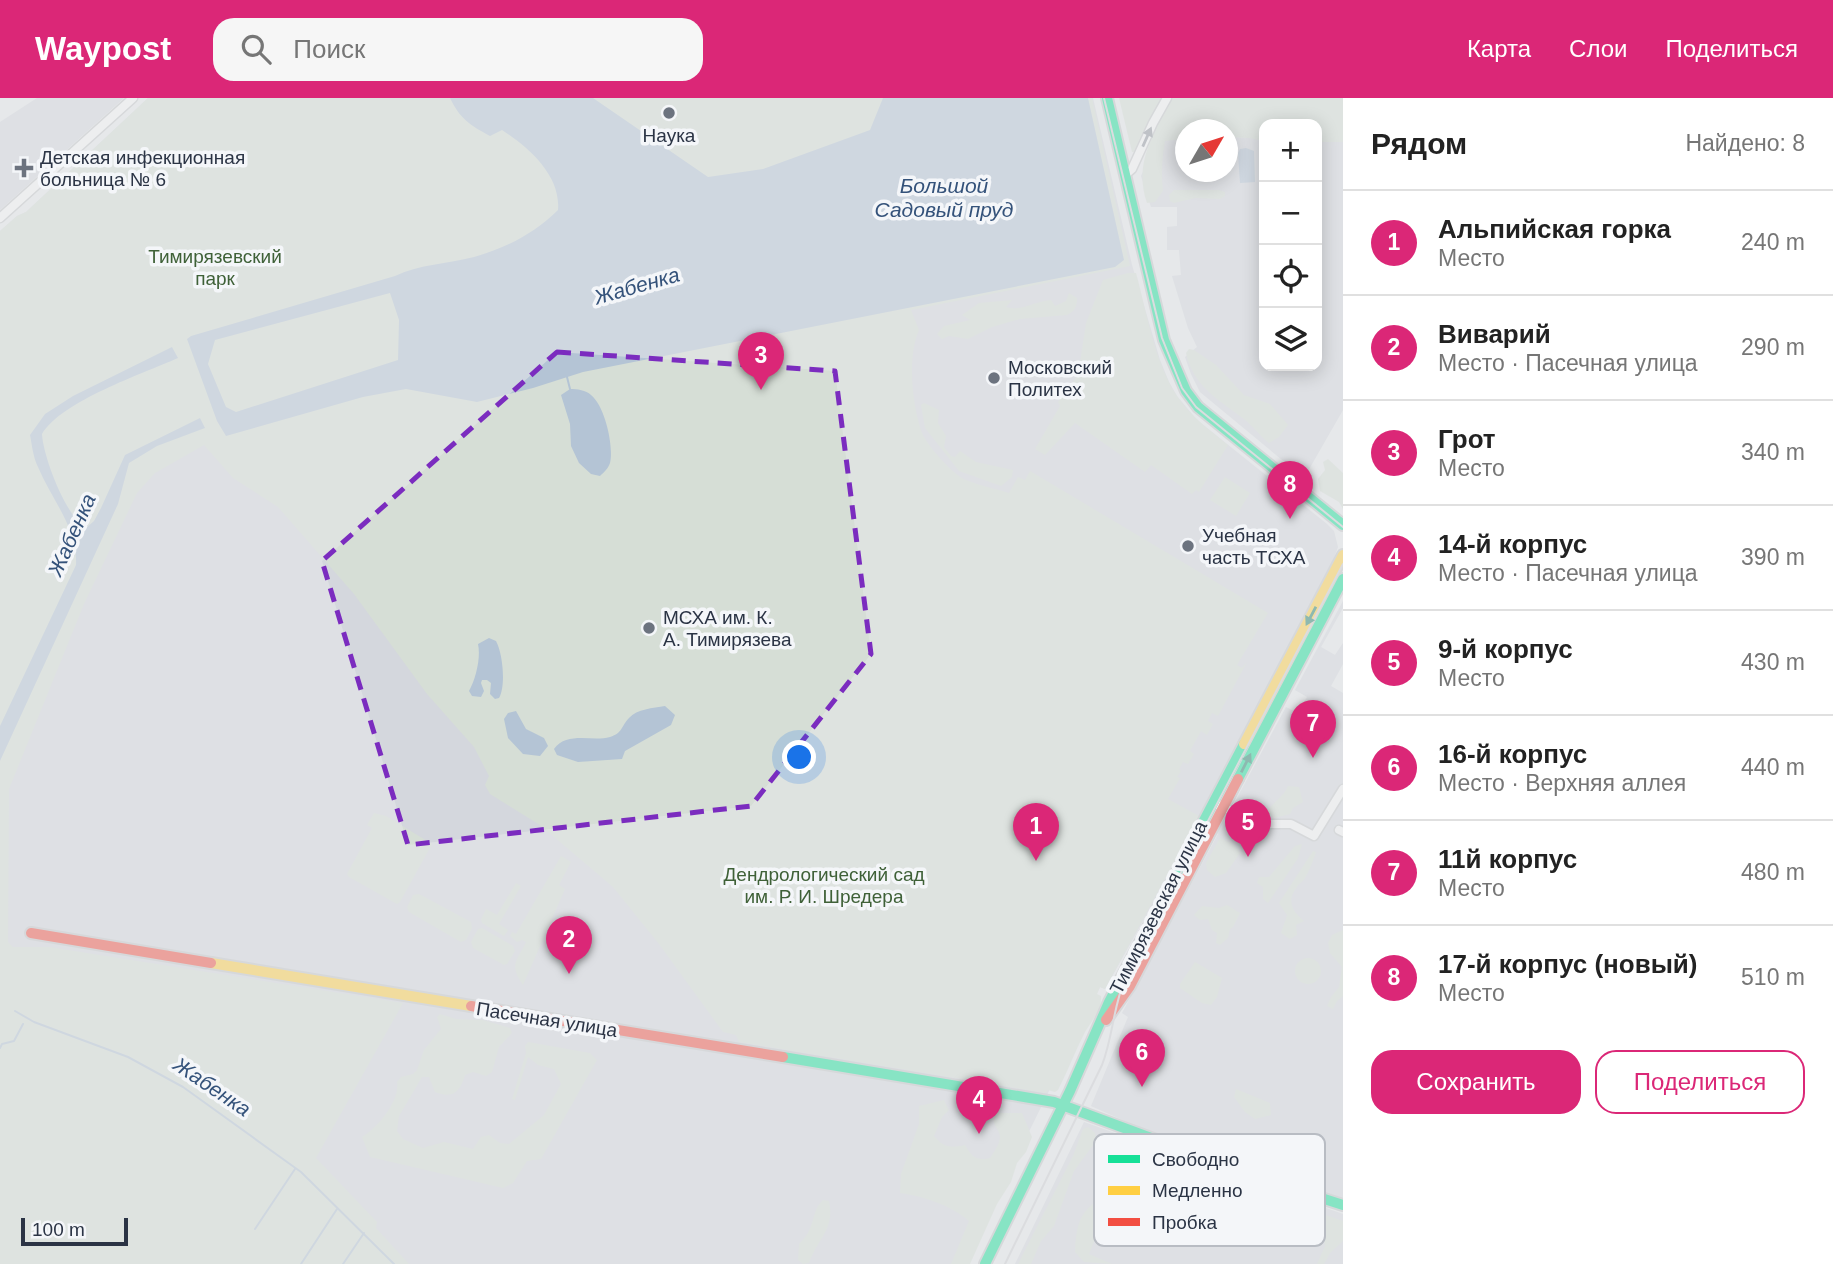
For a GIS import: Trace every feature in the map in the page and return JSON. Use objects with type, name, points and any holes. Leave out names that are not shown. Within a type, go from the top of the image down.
[{"type":"main road","points":[[1107,98],[1164,340],[1188,394],[1198,407],[1343,525]]},
{"type":"main road","name":"Тимирязевская улица","points":[[1218,805],[1343,555]]},
{"type":"main road","name":"Тимирязевская улица","points":[[985,1264],[1063,1105],[1111,997],[1343,579]]},
{"type":"main road","name":"Пасечная улица","points":[[31,933],[1063,1105],[1141,1134]]},
{"type":"main road","name":"Пасечная улица","points":[[1325,1199],[1343,1205]]},
{"type":"street","points":[[0,218],[133,98]]},
{"type":"street","points":[[1125,175],[1132,170],[1167,98]]},
{"type":"street","points":[[1218,805],[1259,824],[1291,824],[1314,836],[1343,789]]},
{"type":"highlighted area","points":[[557,352],[835,371],[871,654],[751,806],[408,845],[322,561]]},
{"type":"shaded area","name":"Детская инфекционная больница № 6","points":[[37,98],[124,98],[0,210],[0,122]]},
{"type":"shaded area","name":"МСХА им. К. А. Тимирязева","points":[[148,98],[1093,98],[1132,265],[1169,382],[1197,420],[1327,524],[1334,531],[1338,547],[1331,566],[1201,817],[1105,989],[1100,987],[964,1264],[0,1264],[0,231],[26,212]]},
{"type":"shaded area","points":[[1159,136],[1175,137],[1175,182],[1238,182],[1238,137],[1259,138],[1259,371],[1322,371],[1322,139],[1343,140],[1343,410],[1304,478],[1200,392],[1185,357],[1197,347],[1188,328],[1172,276],[1181,275],[1179,250],[1167,250],[1167,227],[1177,226],[1177,207],[1151,207],[1141,176]]},
{"type":"shaded area","points":[[1343,601],[1343,608],[1321,647],[1335,655],[1343,643],[1343,664],[1331,686],[1343,693],[1343,1199],[1325,1193],[1325,1134],[1154,1134],[1091,1106],[1128,1017],[1122,1013],[1218,834],[1213,831],[1219,820],[1224,822],[1286,707],[1298,713],[1307,697],[1295,690]]},
{"type":"shaded area","points":[[1084,1122],[1118,1134],[1094,1134],[1094,1246],[1325,1246],[1325,1208],[1343,1214],[1343,1264],[1015,1264]]},
{"type":"green space","name":"МСХА им. К. А. Тимирязева","points":[[148,98],[1092,98],[1130,266],[911,310],[919,330],[913,354],[912,381],[922,433],[939,457],[962,478],[1009,493],[1018,477],[1025,480],[1030,471],[1268,613],[1237,665],[1242,668],[1247,662],[1218,716],[1212,713],[1208,721],[1213,724],[1207,735],[1201,731],[1190,751],[1194,754],[1188,764],[1183,762],[1177,777],[1180,778],[1168,799],[1199,816],[1105,989],[1100,987],[1097,994],[1101,996],[1098,1010],[1081,1039],[1058,1090],[1048,1090],[1046,1093],[739,1042],[736,1035],[723,1032],[659,944],[613,887],[540,825],[490,794],[485,785],[489,776],[474,747],[427,694],[354,594],[278,507],[233,478],[204,445],[155,473],[137,493],[84,604],[9,789],[8,942],[13,947],[49,947],[403,1003],[316,1158],[377,1222],[376,1228],[409,1264],[0,1264],[0,231],[26,212]]},
{"type":"green space","points":[[1119,98],[1343,98],[1343,142],[1322,142],[1322,119],[1259,119],[1259,140],[1238,137],[1238,119],[1175,119],[1175,140],[1165,141],[1163,191],[1155,202],[1147,203],[1143,186],[1146,153],[1153,136],[1144,135],[1136,152],[1132,152]]},
{"type":"green space","points":[[1174,190],[1219,190],[1225,192],[1225,196],[1220,199],[1195,198],[1174,203],[1170,201],[1169,195]]},
{"type":"green space","points":[[1136,273],[1162,368],[1177,396],[1194,416],[1228,445],[1199,492],[1196,490],[1192,494],[1151,465],[1145,472],[1075,423],[1045,455],[1035,449],[1060,406],[1058,402],[1078,375],[1086,323],[1103,280]]},
{"type":"green space","points":[[1069,293],[1077,298],[1077,301],[1074,310],[1067,315],[1020,319],[992,327],[968,339],[949,336],[942,339],[937,334],[944,326],[970,320],[962,315],[979,303],[1012,300],[1006,307],[1017,308],[1051,300],[1055,306],[1066,301]]},
{"type":"green space","points":[[1189,349],[1216,365],[1244,395],[1270,404],[1288,425],[1279,437],[1269,443],[1208,391],[1189,365],[1186,353]]},
{"type":"green space","points":[[924,403],[939,410],[938,423],[946,436],[944,447],[951,456],[955,457],[960,451],[976,462],[1013,470],[1012,477],[1001,486],[959,471],[925,428],[921,405]]},
{"type":"green space","points":[[1328,459],[1343,473],[1343,509],[1339,502],[1320,491],[1318,479],[1325,470],[1323,462]]},
{"type":"green space","points":[[1225,477],[1250,493],[1236,516],[1210,500]]},
{"type":"green space","points":[[1288,786],[1299,787],[1303,802],[1293,808],[1290,814],[1274,818],[1267,811]]},
{"type":"green space","points":[[374,813],[386,816],[432,844],[397,904],[347,874],[372,828],[367,825]]},
{"type":"green space","points":[[1220,838],[1233,844],[1240,853],[1226,873],[1215,877],[1207,870],[1206,863]]},
{"type":"green space","points":[[1302,844],[1298,858],[1268,903],[1263,899],[1263,887],[1257,883],[1259,877],[1269,877],[1295,846]]},
{"type":"green space","points":[[1313,851],[1316,852],[1308,873],[1294,892],[1291,901],[1294,910],[1304,921],[1296,925],[1297,935],[1290,939],[1281,933],[1287,915],[1279,903]]},
{"type":"green space","points":[[561,856],[571,862],[559,885],[565,889],[523,985],[515,968],[526,942],[517,942],[510,936],[512,932],[516,934]]},
{"type":"green space","points":[[516,883],[521,886],[499,924],[508,930],[504,936],[482,923],[481,919],[486,909],[497,915]]},
{"type":"green space","points":[[419,894],[471,922],[472,928],[466,940],[461,942],[409,912],[407,907],[413,895]]},
{"type":"green space","points":[[1227,905],[1240,913],[1228,938],[1220,945],[1216,943],[1217,933],[1212,930],[1208,919],[1200,920],[1194,915],[1202,906],[1219,908]]},
{"type":"green space","points":[[482,928],[513,946],[515,951],[507,964],[504,965],[473,948],[471,942],[478,929]]},
{"type":"green space","points":[[1343,930],[1343,996],[1333,1009],[1327,1006],[1339,987],[1342,967],[1330,953],[1328,943],[1332,935]]},
{"type":"green space","points":[[1308,958],[1317,962],[1321,971],[1317,980],[1308,984],[1299,980],[1295,971],[1299,962]]},
{"type":"green space","points":[[1195,962],[1222,978],[1217,997],[1211,1005],[1202,1003],[1180,988]]},
{"type":"green space","points":[[440,1014],[456,1019],[483,1020],[510,1028],[512,1033],[499,1047],[492,1072],[486,1076],[473,1072],[465,1075],[461,1086],[451,1094],[435,1092],[429,1077],[422,1077],[399,1116],[397,1131],[403,1139],[423,1148],[444,1142],[473,1149],[481,1137],[489,1135],[500,1143],[509,1144],[544,1115],[561,1084],[554,1069],[538,1065],[528,1057],[515,1100],[512,1099],[528,1042],[590,1053],[597,1060],[541,1159],[527,1161],[513,1183],[503,1188],[370,1157],[362,1137],[387,1113],[401,1077],[417,1070],[424,1050],[441,1029],[437,1017]]},
{"type":"green space","points":[[1236,1089],[1270,1103],[1271,1115],[1255,1119],[1245,1112],[1234,1097]]},
{"type":"green space","points":[[944,1100],[949,1110],[942,1117],[934,1136],[945,1145],[965,1145],[975,1157],[990,1158],[1000,1136],[993,1113],[1022,1113],[1032,1137],[970,1264],[951,1264],[969,1221],[937,1202],[900,1193],[901,1174],[919,1124],[919,1106]]},
{"type":"green space","points":[[1088,1127],[1095,1133],[1094,1144],[1074,1171],[1054,1226],[1041,1241],[1031,1264],[1018,1264],[1073,1156],[1083,1129]]},
{"type":"green space","points":[[823,1200],[829,1201],[828,1227],[809,1263],[803,1264],[798,1260],[799,1244],[809,1232],[816,1210]]},
{"type":"green space","points":[[1094,1204],[1094,1242],[1089,1254],[1112,1264],[1084,1262],[1075,1252],[1077,1232],[1088,1209]]},
{"type":"green space","points":[[1325,1215],[1343,1221],[1343,1241],[1330,1253],[1324,1264],[1317,1264],[1325,1246]]},
{"type":"water","name":"Большой Садовый пруд","points":[[450,98],[593,98],[708,177],[763,169],[870,130],[883,98],[1088,98],[1124,260],[1115,267],[583,372],[477,402],[406,389],[363,397],[226,436],[217,421],[187,339],[191,336],[414,269],[486,253],[530,233],[558,210],[554,185],[541,163],[502,130],[490,136],[466,121]],"holes":[[[390,293],[399,320],[398,360],[236,412],[226,407],[208,364],[215,340]]]},
{"type":"water","points":[[1240,149],[1254,151],[1255,182],[1240,183]]},
{"type":"water","points":[[172,347],[178,358],[84,400],[52,422],[42,434],[46,456],[57,485],[71,512],[86,528],[94,521],[101,508],[125,455],[200,418],[205,428],[157,446],[129,463],[118,504],[0,761],[0,726],[76,565],[73,539],[36,463],[30,435],[45,414],[73,396]]},
{"type":"water","points":[[570,389],[589,393],[596,400],[604,417],[611,456],[608,467],[600,476],[591,474],[579,463],[571,446],[570,424],[561,395]]},
{"type":"water","points":[[489,638],[496,641],[503,670],[501,693],[499,698],[495,699],[490,694],[491,683],[487,680],[482,680],[484,691],[481,697],[472,696],[469,691],[477,668],[478,644]]},
{"type":"water","points":[[665,706],[675,715],[671,725],[625,751],[622,759],[578,762],[557,755],[554,749],[566,740],[610,737],[620,731],[636,713]]},
{"type":"water","points":[[516,711],[526,729],[544,738],[548,746],[540,756],[523,754],[508,738],[504,719],[508,713]]},
{"type":"waterway","points":[[567,377],[570,389]]},
{"type":"waterway","name":"Жабенка","points":[[15,1011],[34,1022],[128,1057],[183,1087],[301,1172],[394,1264]]},
{"type":"waterway","points":[[0,1048],[2,1044],[14,1041],[23,1024]]},
{"type":"waterway","points":[[255,1229],[295,1169]]},
{"type":"waterway","points":[[301,1264],[337,1209]]},
{"type":"waterway","points":[[343,1264],[364,1233]]},
{"type":"tram line","points":[[1104,98],[1162,338],[1182,388],[1196,407],[1343,527]]},
{"type":"tram line","points":[[1005,1264],[1102,1065],[1125,979],[1343,564]]},
{"type":"traffic: fast","points":[[1107,98],[1164,340],[1186,391],[1198,407],[1343,525]]},
{"type":"traffic: fast","points":[[1238,779],[1343,579]]},
{"type":"traffic: fast","points":[[985,1264],[1070,1091],[1109,1002],[1244,744]]},
{"type":"traffic: fast","points":[[783,1057],[1054,1102],[1140,1134]]},
{"type":"traffic: fast","points":[[1325,1199],[1343,1205]]},
{"type":"traffic: slow","points":[[1244,744],[1343,555]]},
{"type":"traffic: slow","points":[[211,963],[471,1006]]},
{"type":"traffic: jam","points":[[1106,1020],[1130,986],[1238,779]]},
{"type":"traffic: jam","points":[[31,933],[211,963]]},
{"type":"traffic: jam","points":[[471,1006],[783,1057]]},
{"type":"place","name":"Наука","points":[[669,113]]},
{"type":"place","name":"Детская инфекционная больница № 6","points":[[24,168]]},
{"type":"place","name":"Московский Политех","points":[[994,378]]},
{"type":"place","name":"Грот","points":[[761,390]]},
{"type":"place","name":"17-й корпус (новый)","points":[[1290,519]]},
{"type":"place","name":"Учебная часть ТСХА","points":[[1188,546]]},
{"type":"place","name":"МСХА им. К. А. Тимирязева","points":[[649,628]]},
{"type":"place","name":"11й корпус","points":[[1313,758]]},
{"type":"place","name":"9-й корпус","points":[[1248,857]]},
{"type":"place","name":"Альпийская горка","points":[[1036,861]]},
{"type":"place","name":"Виварий","points":[[569,974]]},
{"type":"place","name":"16-й корпус","points":[[1142,1087]]},
{"type":"place","name":"14-й корпус","points":[[979,1134]]},
{"type":"park label","name":"Тимирязевский парк","points":[[215,267]]},
{"type":"park label","name":"Дендрологический сад им. Р. И. Шредера","points":[[824,885]]}]
